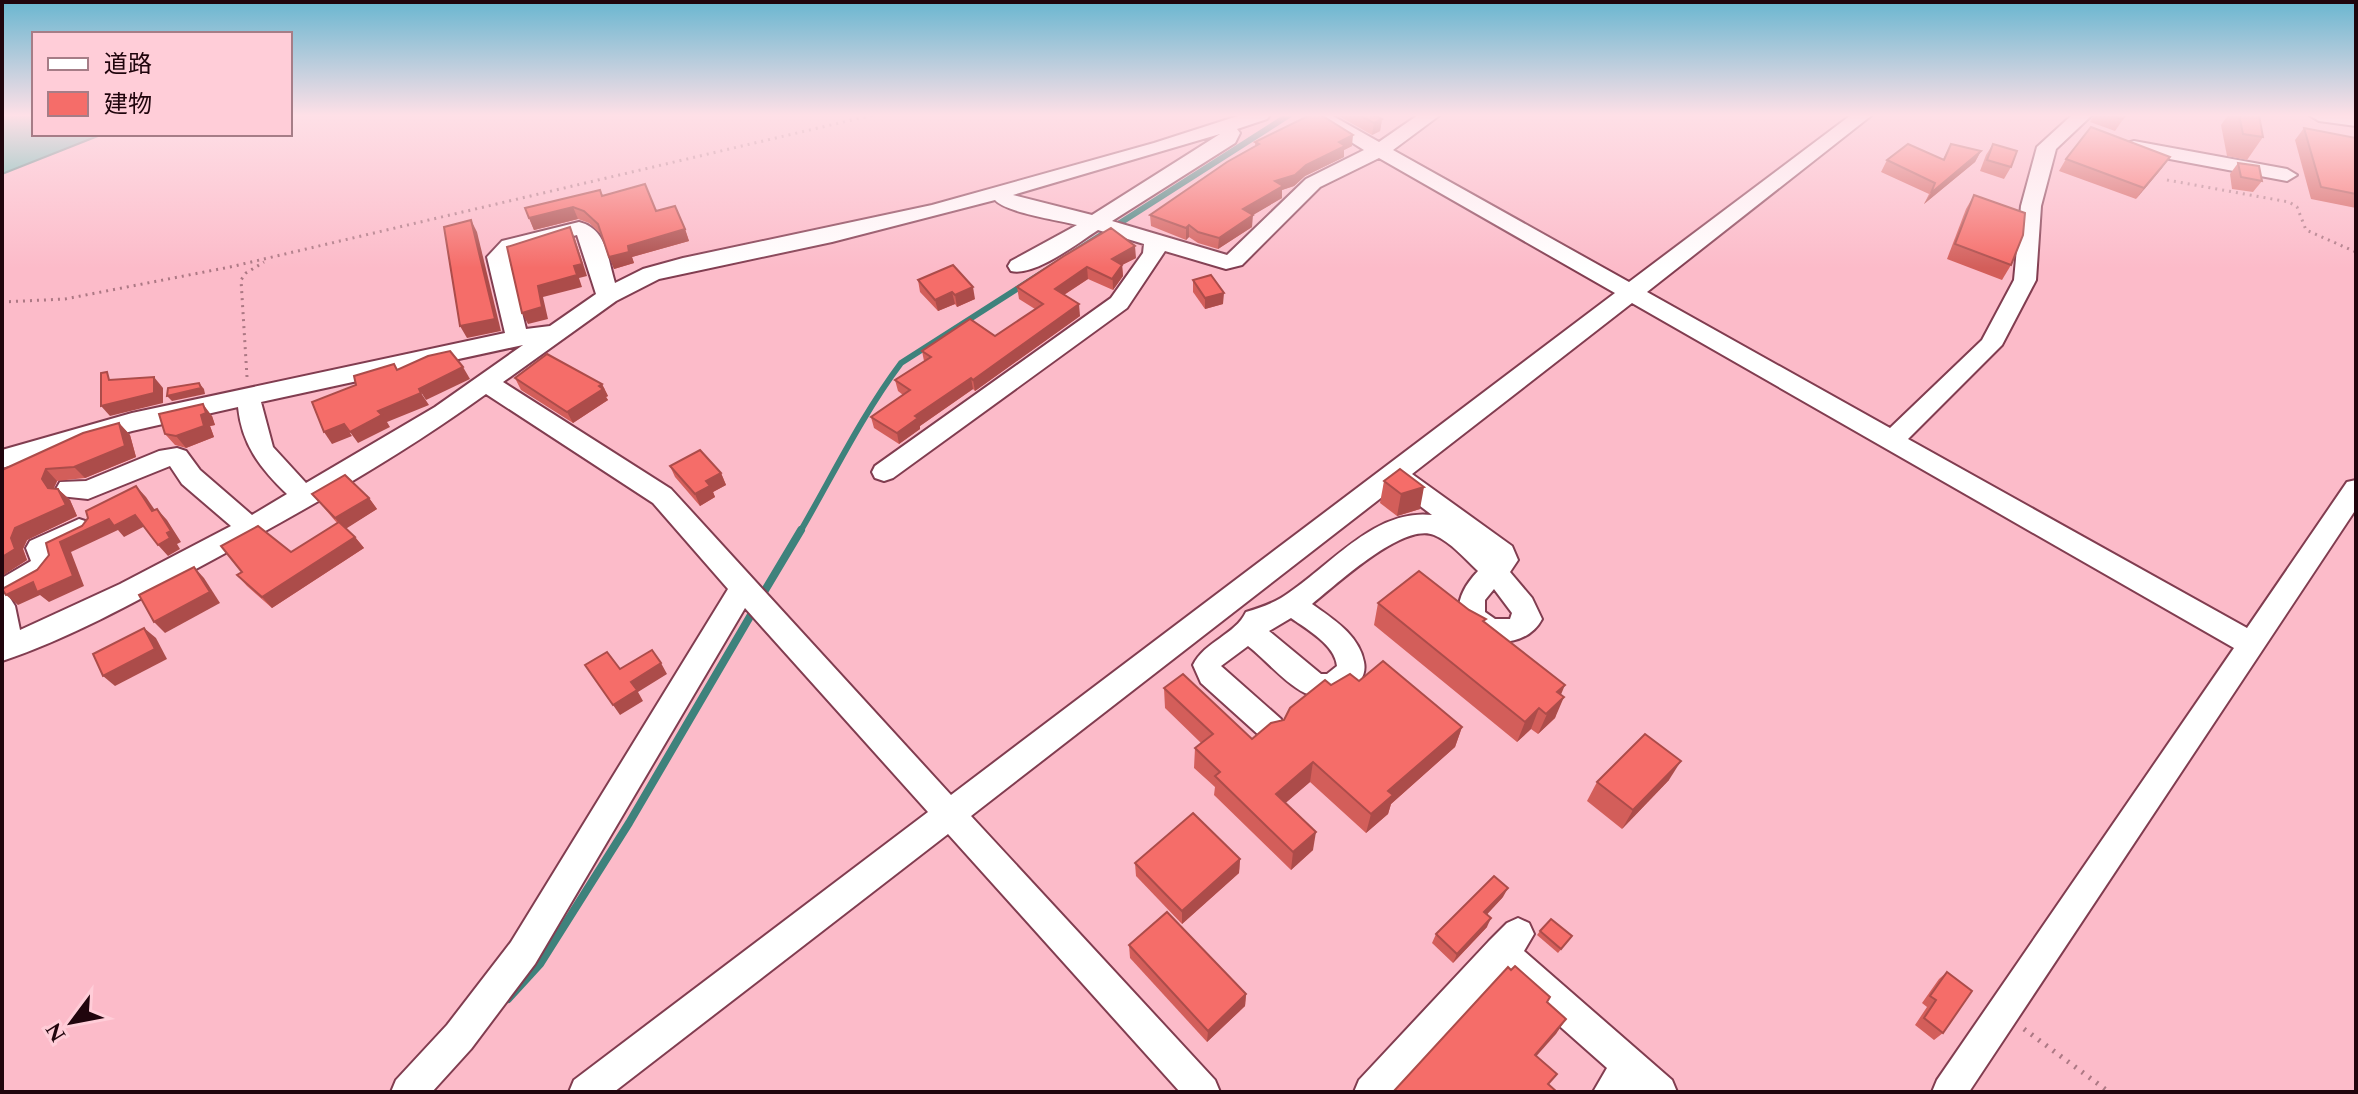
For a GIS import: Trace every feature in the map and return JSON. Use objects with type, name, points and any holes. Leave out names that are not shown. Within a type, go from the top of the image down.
[{"type":"street","points":[[2,606],[5,649],[129,592],[250,528],[488,384],[608,296],[651,274],[845,232],[1092,166]]},
{"type":"street","points":[[1019,266],[1103,226],[1189,166]]},
{"type":"street","points":[[1001,192],[1005,200],[1018,204],[1103,226],[1212,260],[1234,260],[1313,183],[1343,166]]},
{"type":"street","points":[[1405,166],[2251,644]]},
{"type":"street","points":[[586,1092],[1797,166]]},
{"type":"street","points":[[1890,442],[1991,345],[2025,280],[2031,206],[2042,166]]},
{"type":"street","points":[[2233,166],[2287,175]]},
{"type":"street","points":[[517,338],[498,257],[509,246],[579,228],[589,232],[608,296]]},
{"type":"street","points":[[884,472],[1119,303],[1154,253],[1155,243]]},
{"type":"street","points":[[2,459],[132,422],[517,338],[556,333]]},
{"type":"street","points":[[488,384],[662,496],[1203,1092]]},
{"type":"street","points":[[248,396],[251,428],[261,453],[304,496]]},
{"type":"street","points":[[69,489],[88,490],[168,457],[177,457],[191,477],[250,528]]},
{"type":"street","points":[[1271,728],[1211,675],[1207,665],[1211,658],[1254,626],[1293,604],[1384,535],[1416,523],[1435,524],[1495,571],[1505,560],[1495,545],[1395,474]]},
{"type":"street","points":[[1949,1092],[2356,489]]},
{"type":"street","points":[[2,590],[37,572],[45,564],[39,548],[83,527]]},
{"type":"street","points":[[408,1092],[459,1037],[523,953],[752,597]]},
{"type":"street","points":[[1232,599],[1254,626],[1313,684],[1323,687],[1335,685],[1351,670],[1352,661],[1348,652],[1293,604]]},
{"type":"street","points":[[1371,1092],[1510,943],[1621,1079],[1660,1092]]},
{"type":"path","points":[[2,302],[65,299],[269,259],[659,166]]},
{"type":"path","points":[[2167,180],[2289,202],[2297,207],[2306,230],[2356,252]]},
{"type":"path","points":[[248,396],[241,280],[246,273],[269,259]]},
{"type":"path","points":[[2003,1012],[2109,1092]]},
{"type":"shaded area","points":[[2,166],[22,166],[2,174]]},
{"type":"building","points":[[1221,166],[1305,166],[1295,175],[1275,181],[1283,186],[1243,209],[1253,215],[1219,238],[1198,232],[1189,225],[1186,228],[1150,215]]},
{"type":"building","points":[[1900,166],[1963,166],[1931,193],[1935,183]]},
{"type":"building","points":[[2085,166],[2162,166],[2144,188]]},
{"type":"building","points":[[2239,166],[2259,166],[2262,181],[2241,177]]},
{"type":"building","points":[[2315,166],[2356,166],[2356,194],[2321,187]]},
{"type":"building","points":[[645,184],[656,211],[675,206],[685,229],[628,246],[629,252],[609,257],[598,224],[584,211],[573,207],[529,218],[525,208],[600,190],[602,196]]},
{"type":"building","points":[[1974,195],[2025,213],[2023,235],[2011,265],[1955,244]]},
{"type":"building","points":[[471,220],[495,319],[460,326],[444,227]]},
{"type":"building","points":[[570,227],[582,264],[574,266],[577,275],[538,286],[542,307],[522,313],[507,247]]},
{"type":"building","points":[[1111,228],[1135,246],[1112,259],[1122,265],[1112,279],[1087,267],[1055,289],[1079,304],[973,380],[971,378],[915,416],[918,418],[897,433],[871,417],[910,390],[895,380],[931,357],[922,351],[970,319],[995,336],[1043,304],[1017,287]]},
{"type":"building","points":[[953,265],[973,287],[935,300],[918,280]]},
{"type":"building","points":[[1211,275],[1224,293],[1205,298],[1193,280]]},
{"type":"building","points":[[450,351],[463,367],[419,389],[421,393],[378,411],[382,415],[350,432],[344,424],[324,432],[312,402],[356,385],[354,376],[394,364],[397,370],[428,356]]},
{"type":"building","points":[[547,354],[602,384],[599,386],[603,389],[567,412],[515,378]]},
{"type":"building","points":[[107,372],[109,380],[154,377],[154,393],[101,406],[101,373]]},
{"type":"building","points":[[199,383],[201,388],[167,396],[168,388]]},
{"type":"building","points":[[203,404],[206,413],[201,415],[204,426],[176,436],[165,434],[159,414]]},
{"type":"building","points":[[119,423],[125,446],[74,467],[46,469],[42,479],[48,488],[58,489],[66,505],[15,528],[11,538],[15,549],[2,557],[2,470],[83,433]]},
{"type":"building","points":[[700,450],[721,473],[706,481],[710,486],[695,494],[670,466]]},
{"type":"building","points":[[1400,469],[1424,487],[1401,494],[1384,481]]},
{"type":"building","points":[[345,475],[369,498],[335,518],[312,494]]},
{"type":"building","points":[[136,486],[152,511],[157,509],[171,531],[167,533],[170,538],[158,545],[135,515],[114,526],[109,519],[60,542],[73,576],[37,592],[33,582],[6,595],[2,589],[37,570],[49,555],[46,543],[82,526],[88,518],[86,511]]},
{"type":"building","points":[[339,522],[355,537],[262,597],[237,575],[242,572],[221,546],[258,526],[291,552]]},
{"type":"building","points":[[194,567],[210,592],[154,622],[139,595]]},
{"type":"building","points":[[1419,571],[1469,610],[1486,619],[1483,621],[1565,685],[1557,692],[1564,697],[1546,714],[1539,708],[1525,722],[1378,603]]},
{"type":"building","points":[[144,628],[155,649],[103,676],[93,654]]},
{"type":"building","points":[[652,650],[661,663],[631,682],[637,690],[613,705],[585,665],[607,652],[620,669]]},
{"type":"building","points":[[1383,661],[1462,727],[1388,791],[1393,795],[1371,814],[1313,762],[1276,794],[1316,832],[1293,852],[1215,776],[1220,772],[1195,748],[1213,734],[1164,688],[1183,674],[1252,739],[1271,723],[1284,720],[1290,708],[1325,680],[1331,685],[1350,674],[1359,681]]},
{"type":"building","points":[[1645,734],[1681,761],[1633,810],[1597,782]]},
{"type":"building","points":[[1193,813],[1240,859],[1182,911],[1135,863]]},
{"type":"building","points":[[1494,876],[1508,888],[1484,912],[1491,918],[1457,954],[1436,934]]},
{"type":"building","points":[[1167,912],[1246,994],[1208,1031],[1129,945]]},
{"type":"building","points":[[1551,919],[1572,936],[1561,949],[1540,931]]},
{"type":"building","points":[[1515,966],[1550,997],[1547,1002],[1566,1019],[1535,1055],[1557,1074],[1548,1084],[1557,1092],[1393,1092],[1508,967],[1511,970]]},
{"type":"building","points":[[1947,972],[1972,991],[1943,1033],[1924,1018],[1936,1000],[1930,996]]},
{"type":"waterway","points":[[800,532],[861,424],[901,363],[1209,166]]},
{"type":"waterway","points":[[761,597],[801,530]]},
{"type":"waterway","points":[[508,999],[540,964],[629,823],[755,608]]}]
